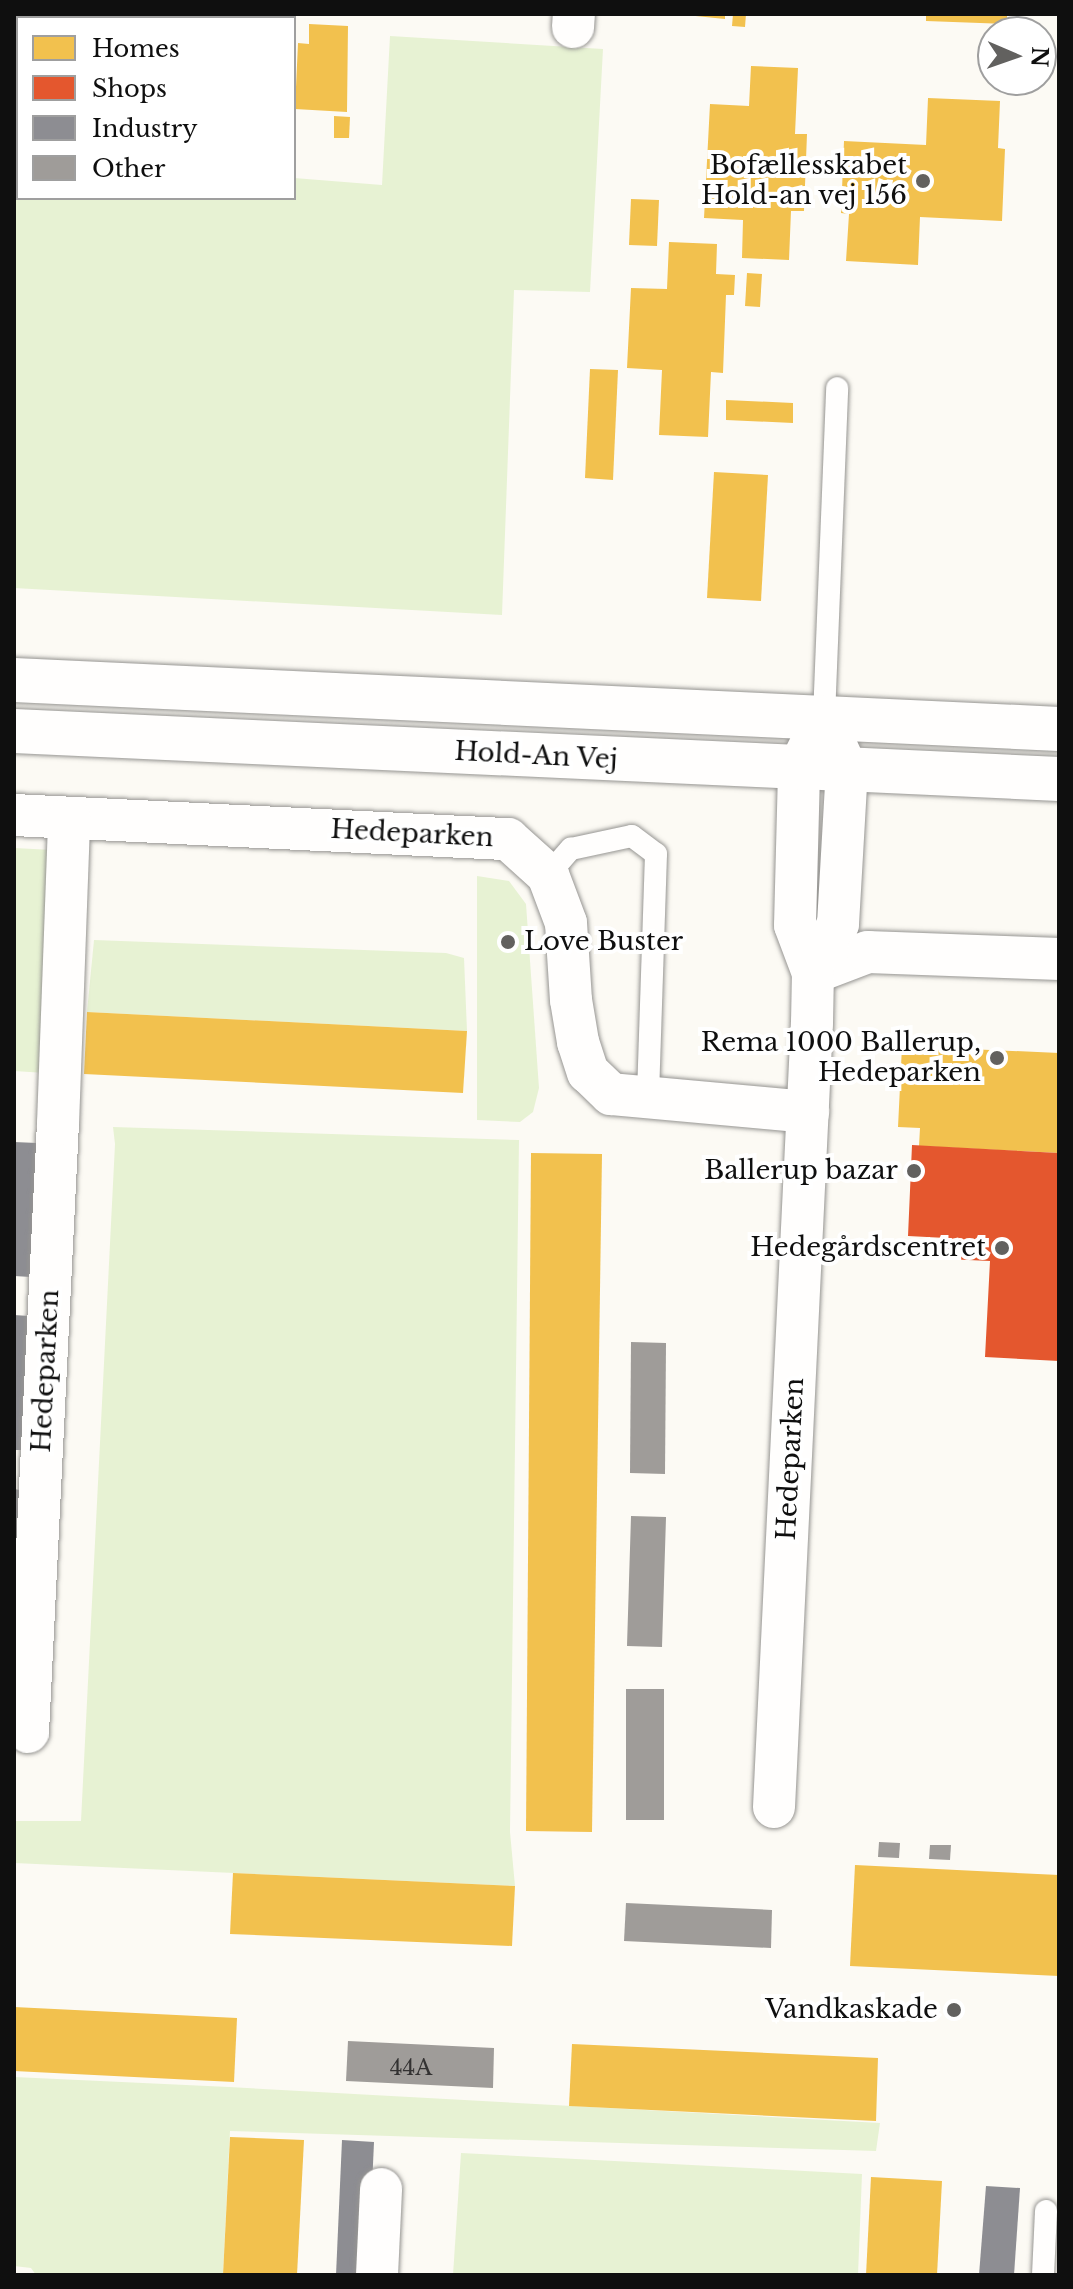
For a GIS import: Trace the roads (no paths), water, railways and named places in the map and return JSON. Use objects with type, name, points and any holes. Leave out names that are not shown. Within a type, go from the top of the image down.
[{"type":"street","name":"Hold-An Vej","points":[[14,680],[1059,729]]},
{"type":"street","name":"Hedeparken","points":[[774,1807],[813,973],[795,925],[799,768],[824,717]]},
{"type":"street","name":"Hedeparken","points":[[813,973],[838,924],[847,770],[824,717]]},
{"type":"street","name":"Hold-An Vej","points":[[14,731],[1059,779]]},
{"type":"street","name":"Hedeparken","points":[[14,815],[508,839],[548,875],[566,923],[571,1000],[588,1072],[611,1094],[648,1100],[808,1112]]},
{"type":"street","name":"Hedeparken","points":[[28,1732],[59,1112],[69,818]]},
{"type":"street","points":[[813,973],[868,952],[1059,959]]},
{"type":"street","points":[[377,2275],[381,2189]]},
{"type":"lane","points":[[824,717],[837,388]]},
{"type":"lane","points":[[548,875],[571,849],[632,836],[656,854],[648,1100]]},
{"type":"lane","points":[[1043,2275],[1046,2211]]},
{"type":"place","name":"Bofællesskabet Hold-an vej 156","points":[[923,181]]},
{"type":"place","name":"Love Buster","points":[[508,942]]},
{"type":"place","name":"Rema 1000 Ballerup, Hedeparken","points":[[997,1058]]},
{"type":"place","name":"Ballerup bazar","points":[[914,1171]]},
{"type":"place","name":"Hedegårdscentret","points":[[1002,1248]]},
{"type":"place","name":"Vandkaskade","points":[[954,2010]]}]
